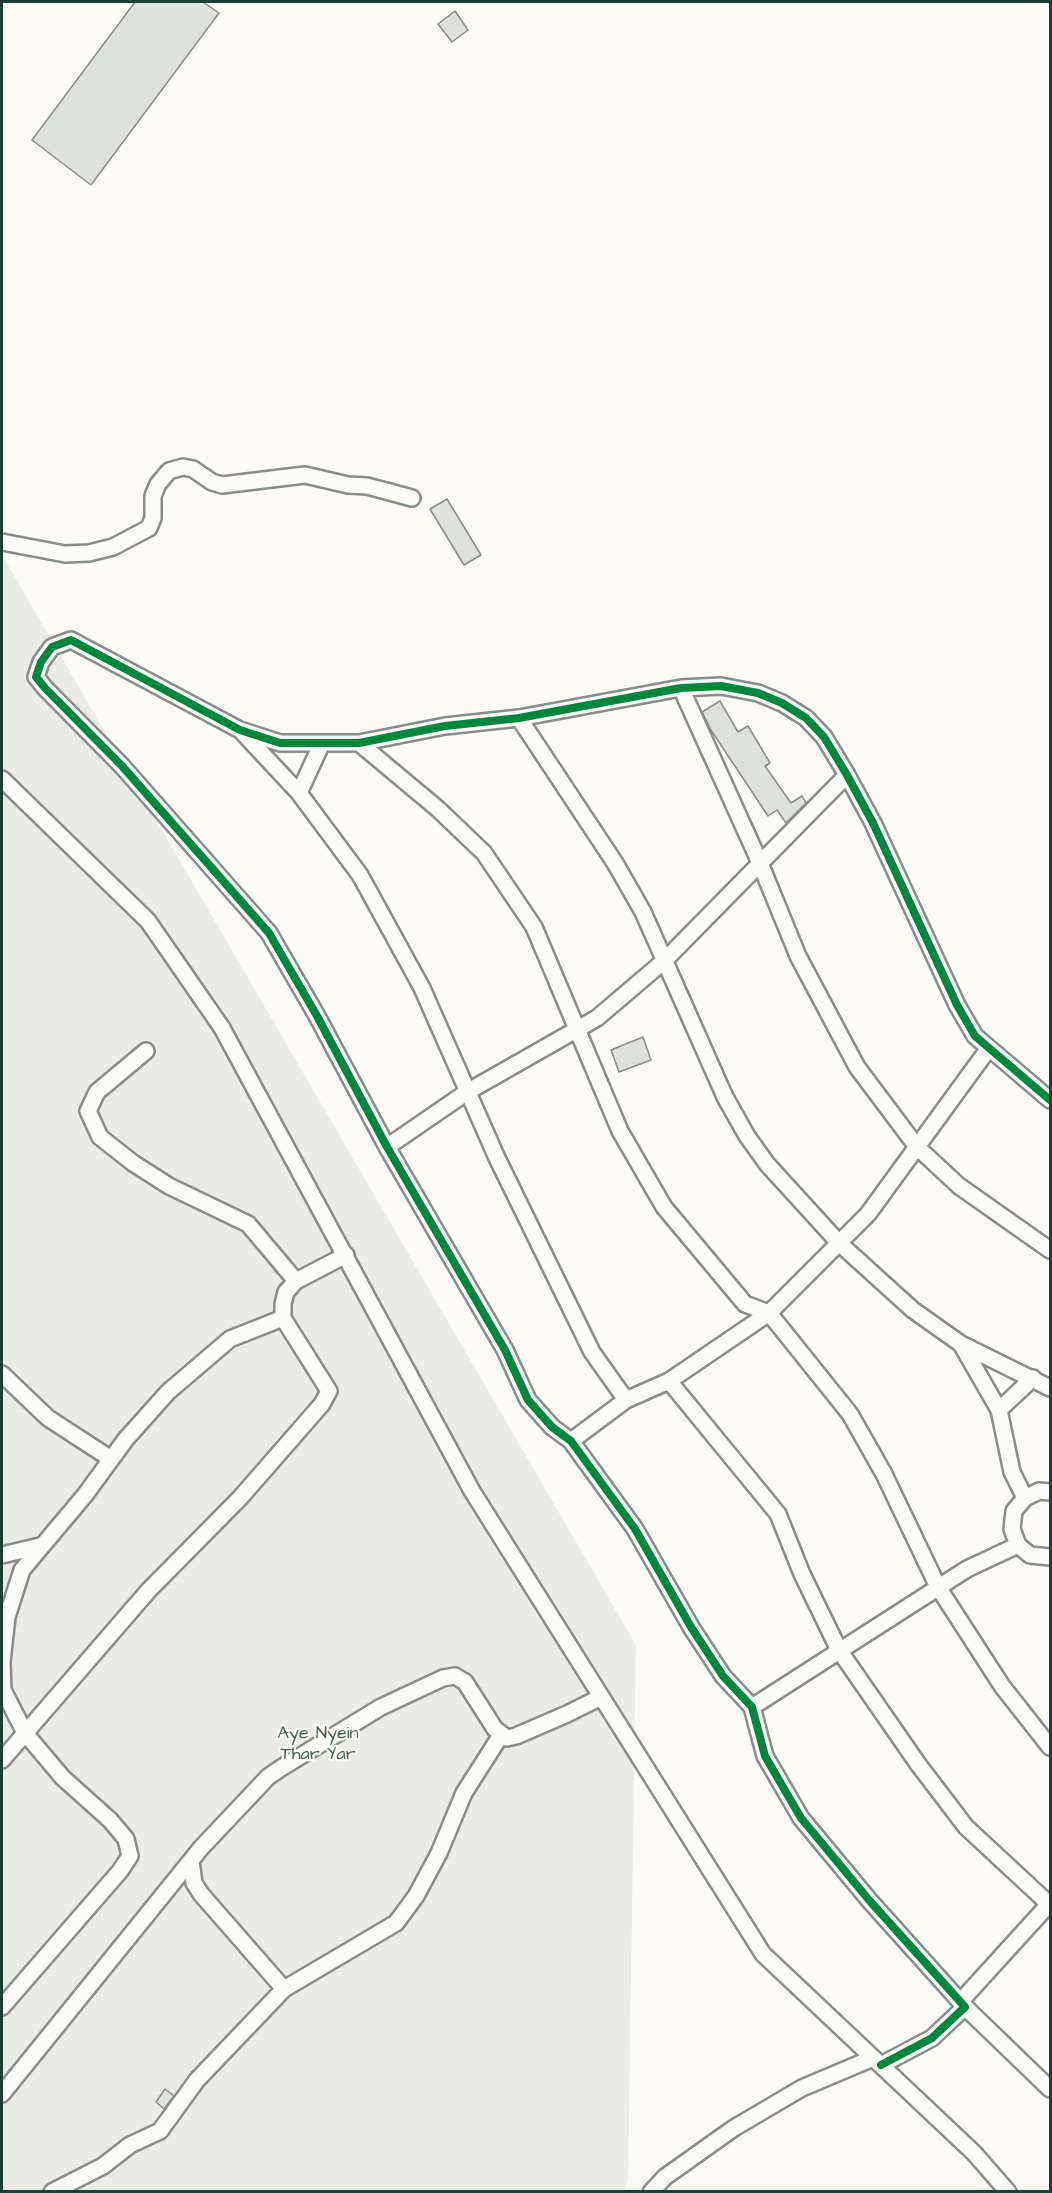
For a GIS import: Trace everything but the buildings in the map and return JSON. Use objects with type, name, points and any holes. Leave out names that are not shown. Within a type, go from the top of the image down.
[{"type":"street","points":[[2,542],[65,554],[89,553],[113,547],[149,528],[153,518],[153,496],[158,484],[169,471],[183,467],[193,469],[212,482],[222,485],[305,475],[367,486],[412,498]]},
{"type":"street","points":[[1050,1100],[975,1036],[957,1005],[873,823],[824,737],[806,718],[758,693],[721,687],[681,688],[519,718],[445,726],[359,743],[280,743],[240,730],[71,640],[52,647],[41,662],[36,677],[122,766],[269,933],[317,1016],[387,1147],[505,1350],[528,1400],[552,1427],[571,1441],[635,1529],[691,1627],[723,1676],[752,1707],[765,1756],[801,1818],[869,1900],[963,2005],[1050,2089]]},
{"type":"street","points":[[681,688],[760,863],[798,956],[856,1067],[917,1147],[959,1186],[1050,1250]]},
{"type":"street","points":[[519,718],[615,863],[643,912],[725,1097],[747,1136],[807,1212],[905,1303],[961,1344],[1050,1388]]},
{"type":"street","points":[[240,730],[299,794],[360,875],[422,988],[467,1092],[592,1352],[626,1400]]},
{"type":"street","points":[[299,794],[322,743]]},
{"type":"street","points":[[359,743],[438,810],[484,853],[534,927],[620,1131],[664,1207],[745,1304],[769,1313],[849,1414],[884,1474],[938,1587],[1002,1686],[1050,1748]]},
{"type":"street","points":[[387,1147],[467,1092],[577,1032],[597,1018],[664,961],[847,774]]},
{"type":"street","points":[[2,778],[148,921],[222,1028],[472,1491],[763,1954],[974,2153],[1008,2192]]},
{"type":"street","points":[[571,1441],[626,1400],[669,1381],[769,1313],[868,1214],[989,1048]]},
{"type":"street","points":[[146,1051],[97,1092],[88,1111],[100,1137],[133,1163],[169,1186],[249,1224],[296,1281]]},
{"type":"street","points":[[2,1760],[149,1590],[240,1498],[322,1404],[329,1391],[284,1318],[283,1304],[286,1292],[296,1281],[346,1255]]},
{"type":"street","points":[[2,2007],[120,1871],[130,1856],[126,1839],[110,1820],[63,1778],[25,1733],[3,1690],[2,1662],[7,1617],[22,1570],[168,1392],[230,1339],[284,1318]]},
{"type":"street","points":[[961,1344],[999,1410],[1012,1472],[1025,1498]]},
{"type":"street","points":[[2,1374],[8,1390],[111,1459]]},
{"type":"street","points":[[999,1410],[1033,1378]]},
{"type":"street","points":[[651,2192],[665,2177],[734,2128],[802,2088],[877,2062],[932,2038],[1050,1904],[966,1827],[918,1764],[839,1650],[802,1574],[778,1514],[761,1489],[724,1449],[669,1381]]},
{"type":"street","points":[[1050,1492],[1039,1491],[1025,1498],[1014,1511],[1012,1528],[1018,1545],[1030,1554],[1050,1557]]},
{"type":"street","points":[[752,1707],[938,1587],[1018,1545]]},
{"type":"street","points":[[2,1556],[40,1546]]},
{"type":"street","points":[[2,2094],[191,1861],[268,1777],[381,1707],[443,1677],[455,1676],[465,1682],[501,1735],[507,1738],[601,1697]]},
{"type":"street","points":[[52,2192],[103,2166],[130,2145],[160,2131],[197,2080],[284,1989],[396,1923],[416,1896],[439,1853],[464,1793],[501,1735]]},
{"type":"street","points":[[191,1861],[194,1883],[201,1894],[284,1989]]},
{"type":"green space","name":"Aye Nyein Thar Yar","points":[[2,555],[636,1645],[628,2180],[623,2191],[2,2191]]},
{"type":"cycle path","points":[[881,2065],[932,2038],[965,2007],[869,1900],[801,1818],[765,1756],[752,1707],[723,1676],[691,1627],[635,1529],[571,1441],[552,1427],[528,1400],[505,1350],[387,1147],[317,1016],[269,933],[122,766],[45,688],[36,677],[41,662],[52,647],[71,640],[240,730],[280,743],[359,743],[445,726],[519,718],[681,688],[721,686],[758,693],[782,703],[806,718],[824,737],[847,775],[873,823],[957,1005],[975,1036],[1050,1100]]}]
